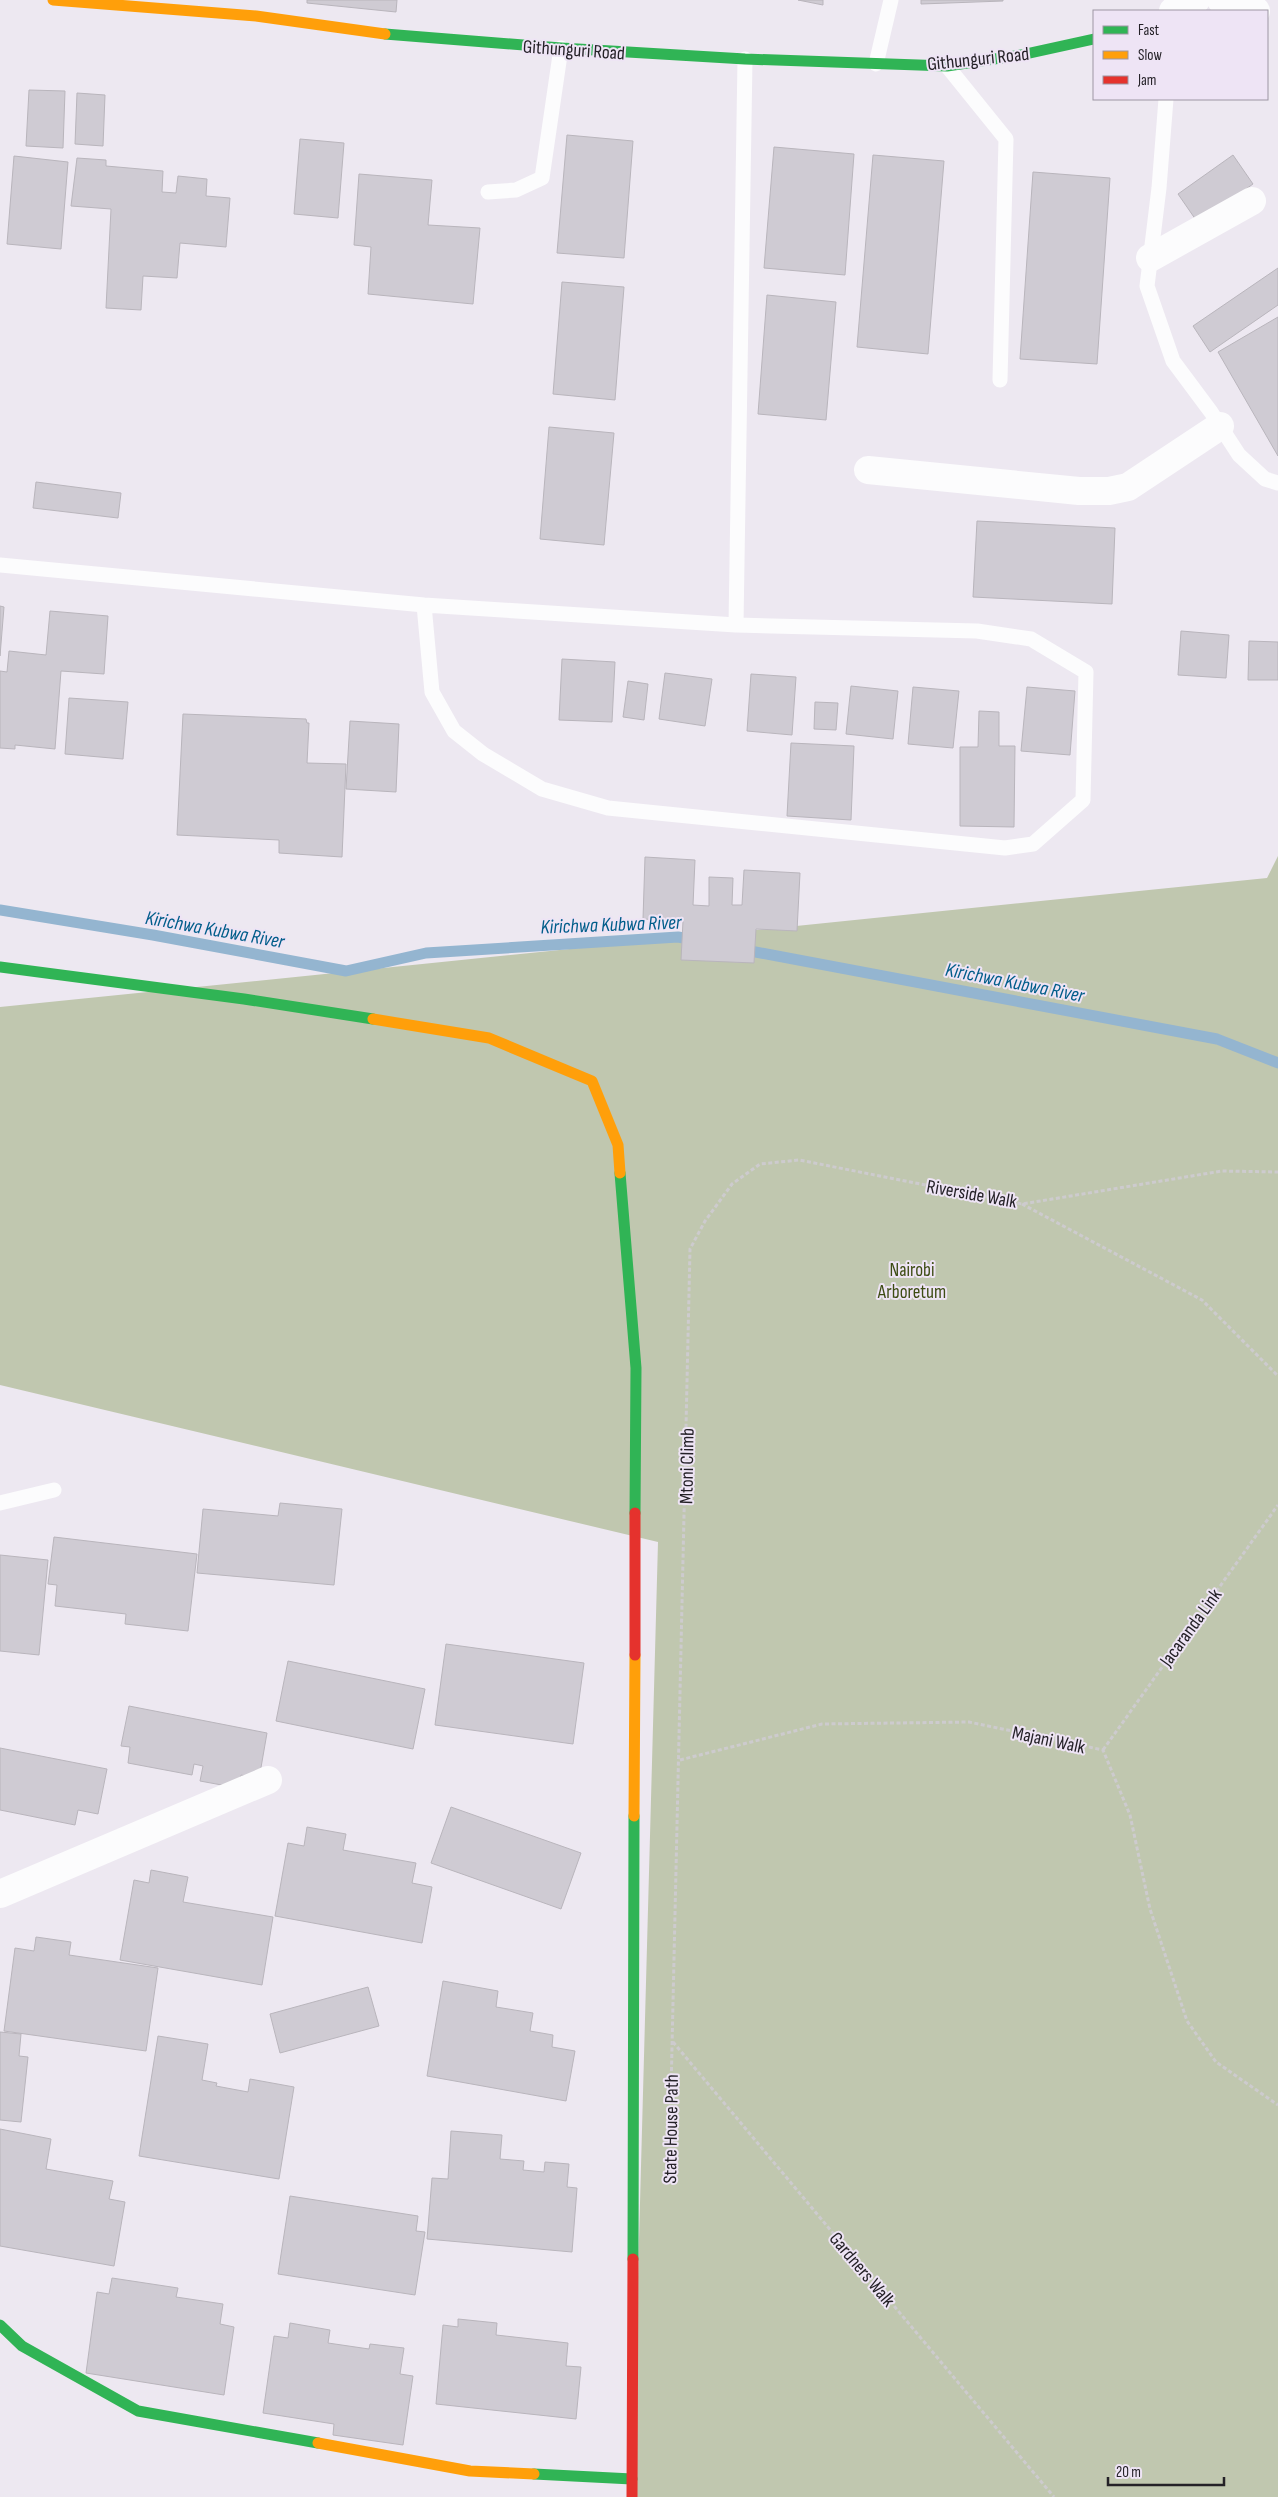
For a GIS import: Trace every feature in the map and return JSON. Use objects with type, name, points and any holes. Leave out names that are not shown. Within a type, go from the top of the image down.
[{"type":"street","name":"Githunguri Road","points":[[52,0],[256,16],[388,34],[561,48],[745,59],[876,64],[948,66],[1021,55],[1093,39]]},
{"type":"street","points":[[1175,10],[1196,0]]},
{"type":"street","points":[[1221,0],[1239,8],[1250,10]]},
{"type":"street","points":[[1150,258],[1252,201]]},
{"type":"street","points":[[868,470],[1079,491],[1110,491],[1128,487],[1220,426]]},
{"type":"street","points":[[4,970],[244,999],[489,1038],[592,1081],[596,1090],[618,1145],[636,1368],[638,1503],[632,2497]]},
{"type":"street","points":[[0,1894],[268,1780]]},
{"type":"street","points":[[0,2325],[22,2346],[138,2412],[470,2471],[632,2479]]},
{"type":"lane","points":[[256,16],[258,0]]},
{"type":"lane","points":[[876,64],[891,0]]},
{"type":"lane","points":[[488,192],[516,190],[542,178],[561,48]]},
{"type":"lane","points":[[736,624],[745,59]]},
{"type":"lane","points":[[948,66],[1006,139],[1000,380]]},
{"type":"lane","points":[[1166,100],[1159,188],[1147,286],[1173,361],[1239,455],[1265,479],[1278,483]]},
{"type":"lane","points":[[0,565],[424,605],[736,624],[977,631],[1031,638],[1086,672],[1083,800],[1033,844],[1006,848],[608,808],[542,789],[483,754],[454,732],[432,692],[424,605]]},
{"type":"lane","points":[[0,1503],[54,1490]]},
{"type":"path","name":"Riverside Walk","points":[[732,1184],[760,1164],[799,1160],[1022,1204],[1222,1171],[1278,1172]]},
{"type":"path","name":"Mtoni Climb","points":[[680,1760],[690,1249],[705,1221],[732,1184]]},
{"type":"path","points":[[1022,1204],[1202,1300],[1278,1376]]},
{"type":"path","name":"Jacaranda Link","points":[[1103,1750],[1278,1505]]},
{"type":"path","name":"Majani Walk","points":[[680,1760],[822,1724],[969,1722],[1103,1750],[1130,1815],[1150,1909],[1187,2022],[1216,2062],[1278,2105]]},
{"type":"path","name":"State House Path","points":[[670,2139],[680,1760]]},
{"type":"path","name":"Gardners Walk","points":[[672,2041],[1054,2497]]},
{"type":"green space","name":"Nairobi Arboretum","points":[[1278,856],[1278,2497],[632,2497],[658,1542],[0,1385],[0,1007],[1267,878]]},
{"type":"building","points":[[307,0],[397,0],[396,12],[307,3]]},
{"type":"building","points":[[798,0],[823,0],[823,5]]},
{"type":"building","points":[[921,0],[1003,0],[1003,1],[921,4]]},
{"type":"building","points":[[29,90],[65,91],[63,148],[26,146]]},
{"type":"building","points":[[77,93],[105,95],[103,146],[75,144]]},
{"type":"building","points":[[567,135],[633,141],[624,258],[557,253]]},
{"type":"building","points":[[300,139],[344,143],[338,218],[294,214]]},
{"type":"building","points":[[774,147],[854,154],[845,275],[764,268]]},
{"type":"building","points":[[873,155],[944,161],[928,354],[857,347]]},
{"type":"building","points":[[1233,155],[1253,184],[1198,223],[1178,194]]},
{"type":"building","points":[[14,156],[68,162],[61,249],[7,244]]},
{"type":"building","points":[[77,158],[106,160],[106,166],[163,171],[162,192],[176,193],[178,176],[207,179],[206,196],[230,198],[226,247],[180,243],[177,278],[143,276],[141,310],[106,308],[111,209],[71,206]]},
{"type":"building","points":[[1033,172],[1110,178],[1097,364],[1020,359]]},
{"type":"building","points":[[359,174],[432,180],[428,225],[480,228],[473,304],[368,294],[371,247],[354,245]]},
{"type":"building","points":[[1278,268],[1278,305],[1210,352],[1193,326]]},
{"type":"building","points":[[562,282],[624,287],[615,400],[553,394]]},
{"type":"building","points":[[767,295],[836,302],[826,420],[758,414]]},
{"type":"building","points":[[1278,317],[1278,456],[1218,352]]},
{"type":"building","points":[[549,427],[614,433],[604,545],[540,539]]},
{"type":"building","points":[[36,482],[121,493],[118,518],[33,508]]},
{"type":"building","points":[[977,521],[1115,528],[1112,604],[973,597]]},
{"type":"building","points":[[0,606],[4,607],[0,656]]},
{"type":"building","points":[[50,611],[108,616],[104,674],[61,671],[55,749],[15,745],[15,749],[0,748],[0,671],[7,672],[9,651],[46,655]]},
{"type":"building","points":[[1181,631],[1229,635],[1226,678],[1178,675]]},
{"type":"building","points":[[1249,641],[1278,642],[1278,680],[1248,680]]},
{"type":"building","points":[[562,659],[615,662],[612,722],[559,720]]},
{"type":"building","points":[[665,673],[712,679],[705,726],[659,719]]},
{"type":"building","points":[[751,674],[796,677],[792,735],[747,731]]},
{"type":"building","points":[[628,681],[648,684],[644,720],[623,717]]},
{"type":"building","points":[[851,686],[898,691],[893,739],[846,734]]},
{"type":"building","points":[[913,687],[959,691],[953,748],[908,744]]},
{"type":"building","points":[[1027,687],[1075,691],[1070,755],[1021,751]]},
{"type":"building","points":[[69,698],[128,702],[123,759],[65,754]]},
{"type":"building","points":[[815,702],[838,703],[836,730],[814,729]]},
{"type":"building","points":[[979,711],[999,712],[999,746],[1015,746],[1014,827],[960,826],[960,747],[978,747]]},
{"type":"building","points":[[183,714],[306,719],[307,723],[309,723],[307,763],[346,764],[342,857],[279,853],[279,840],[177,835]]},
{"type":"building","points":[[350,721],[399,724],[396,792],[346,789]]},
{"type":"building","points":[[791,743],[854,746],[851,820],[787,816]]},
{"type":"building","points":[[645,857],[695,860],[693,905],[709,906],[709,877],[733,878],[732,905],[742,905],[744,870],[800,873],[797,931],[756,929],[754,963],[681,960],[683,921],[643,919]]},
{"type":"building","points":[[280,1503],[342,1509],[334,1585],[197,1573],[203,1509],[278,1516]]},
{"type":"building","points":[[54,1537],[197,1554],[188,1631],[125,1624],[126,1614],[55,1606],[57,1585],[48,1584]]},
{"type":"building","points":[[0,1555],[48,1560],[39,1655],[0,1651]]},
{"type":"building","points":[[446,1644],[584,1663],[573,1744],[435,1725]]},
{"type":"building","points":[[288,1661],[425,1689],[413,1749],[276,1721]]},
{"type":"building","points":[[129,1706],[267,1733],[259,1779],[241,1775],[238,1788],[200,1781],[203,1766],[194,1764],[192,1775],[128,1763],[130,1747],[121,1746]]},
{"type":"building","points":[[0,1748],[107,1769],[98,1814],[78,1810],[75,1825],[0,1810]]},
{"type":"building","points":[[451,1807],[581,1853],[561,1909],[431,1863]]},
{"type":"building","points":[[307,1827],[346,1834],[343,1850],[416,1863],[412,1883],[432,1887],[422,1943],[275,1916],[288,1843],[304,1846]]},
{"type":"building","points":[[151,1870],[188,1877],[183,1902],[273,1917],[262,1985],[120,1960],[134,1880],[149,1883]]},
{"type":"building","points":[[36,1937],[71,1942],[69,1955],[158,1968],[146,2051],[4,2031],[15,1948],[34,1951]]},
{"type":"building","points":[[443,1981],[498,1991],[496,2007],[533,2013],[530,2031],[553,2035],[552,2047],[575,2051],[566,2101],[427,2076]]},
{"type":"building","points":[[368,1987],[379,2026],[280,2053],[270,2014]]},
{"type":"building","points":[[0,2032],[21,2034],[19,2056],[28,2057],[21,2122],[0,2120]]},
{"type":"building","points":[[158,2036],[208,2044],[202,2080],[217,2083],[216,2086],[248,2092],[250,2079],[294,2087],[279,2179],[139,2156]]},
{"type":"building","points":[[0,2129],[51,2139],[46,2169],[113,2181],[109,2199],[125,2202],[114,2266],[0,2246]]},
{"type":"building","points":[[451,2131],[502,2135],[500,2159],[524,2161],[523,2170],[544,2172],[545,2162],[569,2164],[567,2187],[577,2188],[572,2252],[427,2239],[432,2178],[448,2179]]},
{"type":"building","points":[[290,2196],[418,2216],[416,2231],[425,2232],[415,2295],[278,2274]]},
{"type":"building","points":[[112,2278],[178,2288],[176,2297],[223,2304],[220,2324],[234,2327],[224,2395],[86,2373],[97,2292],[109,2294]]},
{"type":"building","points":[[458,2319],[497,2323],[496,2335],[568,2343],[566,2366],[581,2367],[576,2419],[436,2404],[443,2325],[458,2327]]},
{"type":"building","points":[[290,2323],[330,2330],[328,2343],[369,2349],[370,2344],[404,2348],[400,2374],[413,2376],[403,2445],[333,2435],[334,2424],[263,2413],[274,2336],[288,2338]]},
{"type":"waterway","name":"Kirichwa Kubwa River","points":[[0,910],[153,935],[346,971],[426,953],[678,937],[695,940]]},
{"type":"waterway","name":"Kirichwa Kubwa River","points":[[740,949],[1217,1039],[1278,1063]]},
{"type":"traffic: fast","points":[[385,34],[561,48],[745,59],[947,66],[1021,55],[1093,39]]},
{"type":"traffic: fast","points":[[0,967],[244,999],[373,1019]]},
{"type":"traffic: fast","points":[[620,1173],[636,1368],[635,1513]]},
{"type":"traffic: fast","points":[[633,2259],[634,1816]]},
{"type":"traffic: fast","points":[[0,2325],[22,2346],[138,2411],[318,2443]]},
{"type":"traffic: fast","points":[[534,2474],[632,2479]]},
{"type":"traffic: slow","points":[[53,0],[256,16],[385,34]]},
{"type":"traffic: slow","points":[[373,1019],[489,1038],[592,1081],[618,1145],[620,1173]]},
{"type":"traffic: slow","points":[[634,1816],[635,1655]]},
{"type":"traffic: slow","points":[[318,2443],[470,2471],[534,2474]]},
{"type":"traffic: jam","points":[[635,1513],[635,1655]]},
{"type":"traffic: jam","points":[[632,2497],[633,2259]]}]
